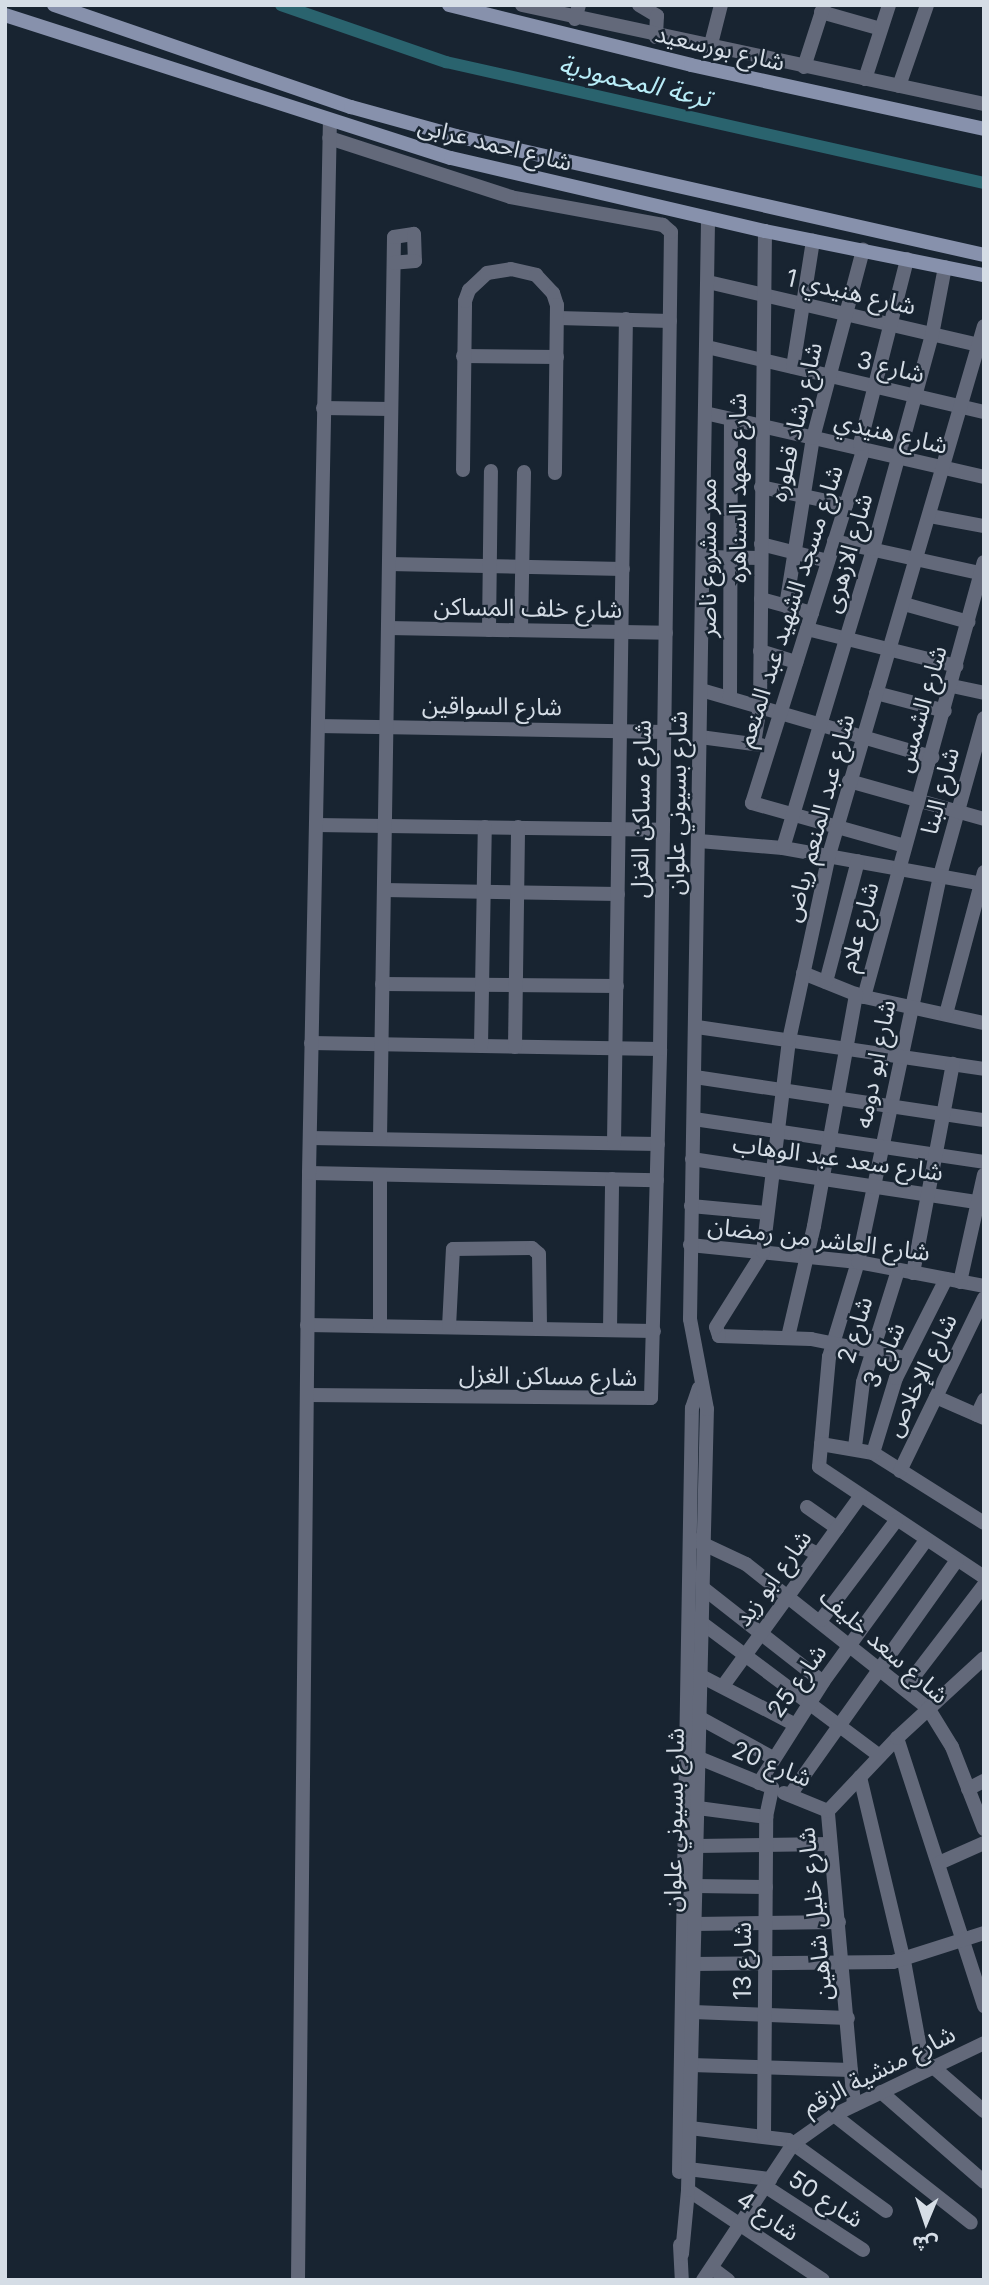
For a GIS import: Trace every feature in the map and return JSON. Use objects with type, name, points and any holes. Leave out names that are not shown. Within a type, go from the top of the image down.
[{"type":"main road","name":"شارع احمد عرابى","points":[[54,5],[351,107],[456,136],[984,255]]},
{"type":"main road","name":"شارع بورسعيد","points":[[449,5],[678,62],[984,129]]},
{"type":"main road","name":"شارع احمد عرابى","points":[[5,15],[330,122],[463,162],[765,231],[984,275]]},
{"type":"street","name":"شارع بورسعيد","points":[[522,5],[577,12],[656,37],[984,104]]},
{"type":"street","points":[[639,5],[657,16],[656,37]]},
{"type":"street","points":[[710,48],[721,5]]},
{"type":"street","points":[[865,79],[889,5]]},
{"type":"street","points":[[899,86],[927,5]]},
{"type":"street","points":[[804,67],[822,9],[881,29]]},
{"type":"street","points":[[298,2280],[309,1173],[330,122]]},
{"type":"street","name":"شارع مساكن الغزل","points":[[307,1395],[648,1400],[653,1391],[660,1049],[672,236],[667,226],[511,197],[329,138]]},
{"type":"street","name":"شارع بسيوني علوان","points":[[682,2280],[679,2116],[696,1541],[707,1409],[699,1388],[690,1319],[690,1245],[697,1027],[708,218]]},
{"type":"street","name":"شارع معهد السناهره","points":[[754,744],[760,707],[762,295],[765,231]]},
{"type":"street","points":[[793,367],[813,241]]},
{"type":"street","name":"شارع رشاد قطوره","points":[[786,606],[801,494],[813,438],[863,250]]},
{"type":"street","name":"شارع مسجد الشهيد عبد المنعم","points":[[793,815],[753,804],[846,505],[907,259]]},
{"type":"street","points":[[380,1139],[394,263]]},
{"type":"street","name":"شارع الازهرى","points":[[783,848],[873,549],[932,335],[945,267]]},
{"type":"street","points":[[463,470],[465,302],[469,290],[487,273],[511,269],[536,275],[553,293],[558,318],[555,473]]},
{"type":"street","name":"شارع هنيدي 1","points":[[708,282],[981,345]]},
{"type":"street","points":[[558,318],[670,321]]},
{"type":"street","points":[[614,1143],[626,319]]},
{"type":"street","name":"شارع عبد المنعم رياض","points":[[716,1321],[763,1252],[789,1040],[829,855],[981,345],[984,326]]},
{"type":"street","name":"شارع 3","points":[[706,347],[984,412]]},
{"type":"street","points":[[463,356],[557,357]]},
{"type":"street","points":[[323,408],[391,409]]},
{"type":"street","name":"شارع هنيدي","points":[[705,413],[984,477]]},
{"type":"street","name":"ممر مشروع ناصر","points":[[730,698],[732,419]]},
{"type":"street","points":[[489,630],[491,471]]},
{"type":"street","points":[[521,630],[524,472]]},
{"type":"street","points":[[761,487],[846,505]]},
{"type":"street","points":[[930,516],[984,526]]},
{"type":"street","points":[[835,541],[983,570]]},
{"type":"street","points":[[703,557],[730,558],[761,551],[792,552],[828,561]]},
{"type":"street","points":[[389,564],[623,569]]},
{"type":"street","name":"شارع الشمس","points":[[898,868],[932,757],[983,570]]},
{"type":"street","points":[[761,599],[812,613]]},
{"type":"street","points":[[904,604],[969,622]]},
{"type":"street","name":"شارع خلف المساكن","points":[[388,628],[666,633]]},
{"type":"street","points":[[807,629],[957,666]]},
{"type":"street","points":[[760,651],[796,662]]},
{"type":"street","points":[[952,686],[984,693]]},
{"type":"street","points":[[701,690],[932,757]]},
{"type":"street","points":[[876,693],[945,711]]},
{"type":"street","name":"شارع البنا","points":[[940,876],[984,718]]},
{"type":"street","name":"شارع السواقين","points":[[318,726],[665,732]]},
{"type":"street","points":[[700,737],[770,747]]},
{"type":"street","points":[[849,781],[984,819]]},
{"type":"street","points":[[793,815],[905,846]]},
{"type":"street","points":[[316,825],[663,830]]},
{"type":"street","points":[[481,1046],[485,827]]},
{"type":"street","points":[[515,1047],[518,828]]},
{"type":"street","points":[[698,841],[783,848],[940,876],[983,880],[946,1014]]},
{"type":"street","points":[[826,982],[858,861]]},
{"type":"street","name":"شارع علام","points":[[788,1337],[808,1256],[844,1048],[898,868]]},
{"type":"street","name":"شارع ابو دومه","points":[[860,1497],[822,1473],[821,1444],[833,1342],[858,1262],[909,1006],[940,876]]},
{"type":"street","points":[[384,890],[618,894]]},
{"type":"street","points":[[803,973],[860,995],[946,1014],[983,1019]]},
{"type":"street","points":[[382,984],[617,986]]},
{"type":"street","points":[[697,1027],[984,1069]]},
{"type":"street","points":[[312,1043],[660,1049]]},
{"type":"street","name":"شارع 2","points":[[855,1447],[859,1401],[872,1349],[905,1271],[928,1194],[953,1064]]},
{"type":"street","points":[[695,1077],[984,1120]]},
{"type":"street","points":[[694,1119],[984,1162]]},
{"type":"street","points":[[310,1138],[657,1144]]},
{"type":"street","name":"شارع سعد عبد الوهاب","points":[[692,1159],[978,1202]]},
{"type":"street","points":[[309,1173],[657,1180]]},
{"type":"street","points":[[380,1175],[380,1326]]},
{"type":"street","name":"شارع 3","points":[[873,1453],[906,1358],[953,1280],[984,1175]]},
{"type":"street","points":[[610,1330],[612,1180]]},
{"type":"street","points":[[691,1206],[767,1213]]},
{"type":"street","name":"شارع العاشر من رمضان","points":[[690,1245],[858,1262],[984,1286]]},
{"type":"street","points":[[449,1327],[453,1249],[532,1248],[539,1254],[540,1329]]},
{"type":"street","name":"شارع الإخلاص","points":[[900,1471],[984,1298]]},
{"type":"street","points":[[690,1319],[716,1321],[719,1336],[788,1337],[833,1342],[906,1358]]},
{"type":"street","points":[[307,1325],[654,1331]]},
{"type":"street","points":[[936,1397],[980,1416],[984,1400]]},
{"type":"street","points":[[821,1444],[855,1447],[873,1453],[984,1523]]},
{"type":"street","points":[[860,1497],[984,1577]]},
{"type":"street","name":"شارع ابو زيد","points":[[723,1686],[788,1595],[812,1551],[837,1528],[860,1497]]},
{"type":"street","points":[[807,1507],[837,1528]]},
{"type":"street","points":[[821,1620],[896,1521]]},
{"type":"street","name":"شارع 25","points":[[765,1785],[773,1758],[794,1724],[926,1540]]},
{"type":"street","name":"شارع بسيوني علوان","points":[[682,2254],[688,2190],[701,1676],[702,1588],[696,1541]]},
{"type":"street","name":"شارع سعد خليف","points":[[696,1541],[746,1564],[821,1620],[928,1708],[952,1747],[984,1829]]},
{"type":"street","points":[[790,1795],[838,1723],[957,1560]]},
{"type":"street","points":[[905,1688],[984,1586]]},
{"type":"street","points":[[702,1588],[824,1682]]},
{"type":"street","points":[[702,1623],[880,1756]]},
{"type":"street","name":"شارع خليل شاهين","points":[[854,2105],[845,1965],[828,1811],[928,1708],[982,1665]]},
{"type":"street","points":[[701,1676],[794,1724]]},
{"type":"street","points":[[700,1718],[773,1758]]},
{"type":"street","points":[[897,1738],[984,2006]]},
{"type":"street","name":"شارع 20","points":[[699,1758],[828,1811]]},
{"type":"street","points":[[860,1777],[928,2068],[984,2111]]},
{"type":"street","points":[[968,1789],[984,1781]]},
{"type":"street","name":"شارع 13","points":[[764,2136],[765,1785]]},
{"type":"street","points":[[698,1808],[765,1817]]},
{"type":"street","points":[[939,1863],[984,1843]]},
{"type":"street","points":[[696,1846],[830,1844]]},
{"type":"street","points":[[696,1886],[766,1887]]},
{"type":"street","points":[[695,1924],[839,1923]]},
{"type":"street","points":[[694,1964],[845,1965],[904,1961],[984,1933]]},
{"type":"street","points":[[693,2012],[848,2018]]},
{"type":"street","name":"شارع منشية الزقم","points":[[707,2274],[793,2144],[834,2115],[928,2068],[982,2046]]},
{"type":"street","points":[[691,2065],[851,2070]]},
{"type":"street","points":[[881,2092],[984,2182]]},
{"type":"street","points":[[834,2115],[971,2223]]},
{"type":"street","points":[[690,2128],[764,2136],[793,2144],[886,2211]]},
{"type":"street","points":[[688,2169],[767,2183]]},
{"type":"street","name":"شارع 50","points":[[767,2183],[863,2250]]},
{"type":"street","name":"شارع 4","points":[[688,2190],[822,2280]]},
{"type":"street","points":[[707,2274],[728,2280]]},
{"type":"waterway","name":"ترعة المحمودية","points":[[281,5],[446,62],[984,183]]}]
